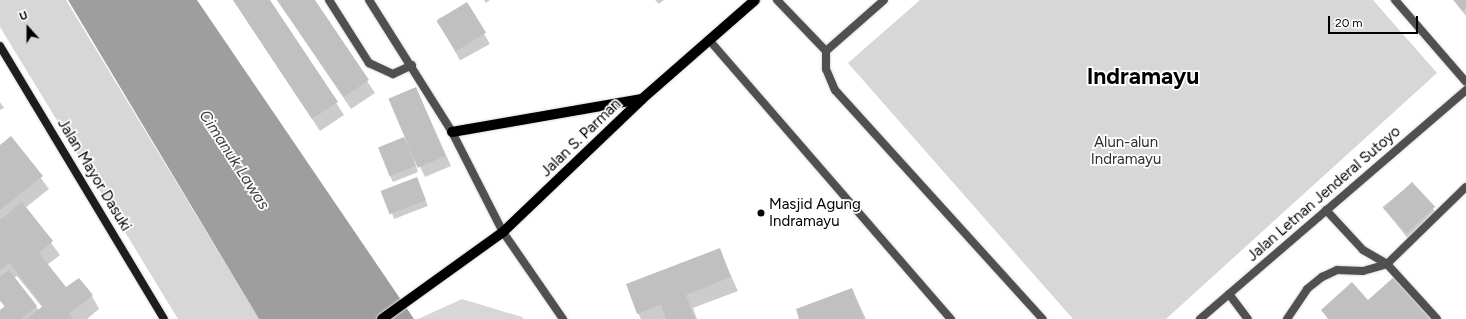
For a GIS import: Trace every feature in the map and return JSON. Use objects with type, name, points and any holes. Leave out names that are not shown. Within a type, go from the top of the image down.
[{"type":"main road","name":"Jalan S. Parman","points":[[382,319],[504,232],[642,99],[756,0]]},
{"type":"main road","points":[[452,132],[642,99]]},
{"type":"street","points":[[329,0],[369,63],[393,74],[412,65]]},
{"type":"street","points":[[369,0],[412,65],[452,132],[504,232],[563,319]]},
{"type":"street","points":[[777,0],[826,51],[826,69],[835,90],[1043,319]]},
{"type":"street","points":[[826,51],[884,0]]},
{"type":"street","points":[[1395,0],[1466,82]]},
{"type":"street","points":[[710,41],[951,319]]},
{"type":"street","name":"Jalan Mayor Dasuki","points":[[0,46],[164,319]]},
{"type":"street","name":"Jalan Letnan Jenderal Sutoyo","points":[[1200,319],[1466,90]]},
{"type":"street","points":[[1287,319],[1307,289],[1322,277],[1336,270],[1363,271],[1387,264],[1466,187]]},
{"type":"street","points":[[1326,210],[1363,250],[1387,264],[1437,319]]},
{"type":"street","points":[[1228,294],[1248,319]]},
{"type":"green space","points":[[0,0],[66,0],[259,319],[178,319],[0,27]]},
{"type":"green space","name":"Alun-alun Indramayu","points":[[920,0],[1373,0],[1437,73],[1166,319],[1073,319],[848,63]]},
{"type":"green space","points":[[462,299],[522,317],[524,319],[418,319]]},
{"type":"water","name":"Cimanuk Lawas","points":[[68,0],[197,0],[414,319],[259,319]]},
{"type":"building","points":[[233,0],[270,0],[338,102],[312,119]]},
{"type":"building","points":[[277,0],[315,0],[369,80],[344,97]]},
{"type":"building","points":[[1454,0],[1466,0],[1466,8],[1463,11]]},
{"type":"building","points":[[467,2],[486,33],[456,52],[436,21]]},
{"type":"building","points":[[416,87],[445,156],[418,168],[388,99]]},
{"type":"building","points":[[11,136],[43,176],[0,210],[0,145]]},
{"type":"building","points":[[404,137],[416,166],[390,176],[378,147]]},
{"type":"building","points":[[417,177],[426,200],[390,214],[381,191]]},
{"type":"building","points":[[1412,182],[1435,207],[1407,233],[1383,209]]},
{"type":"building","points":[[22,202],[53,241],[39,253],[66,287],[79,278],[93,295],[69,314],[73,319],[26,319],[43,306],[9,263],[0,270],[0,220]]},
{"type":"building","points":[[720,248],[731,277],[686,295],[695,319],[666,319],[661,304],[637,314],[626,284]]},
{"type":"building","points":[[9,270],[37,306],[21,319],[0,319],[0,310],[5,306],[0,300],[0,277]]},
{"type":"building","points":[[1394,277],[1431,319],[1328,319],[1321,310],[1352,282],[1368,300]]},
{"type":"building","points":[[852,288],[864,319],[799,319],[796,309]]},
{"type":"place","name":"Masjid Agung Indramayu","points":[[761,213]]},
{"type":"district","name":"Indramayu","points":[[1143,76]]}]
